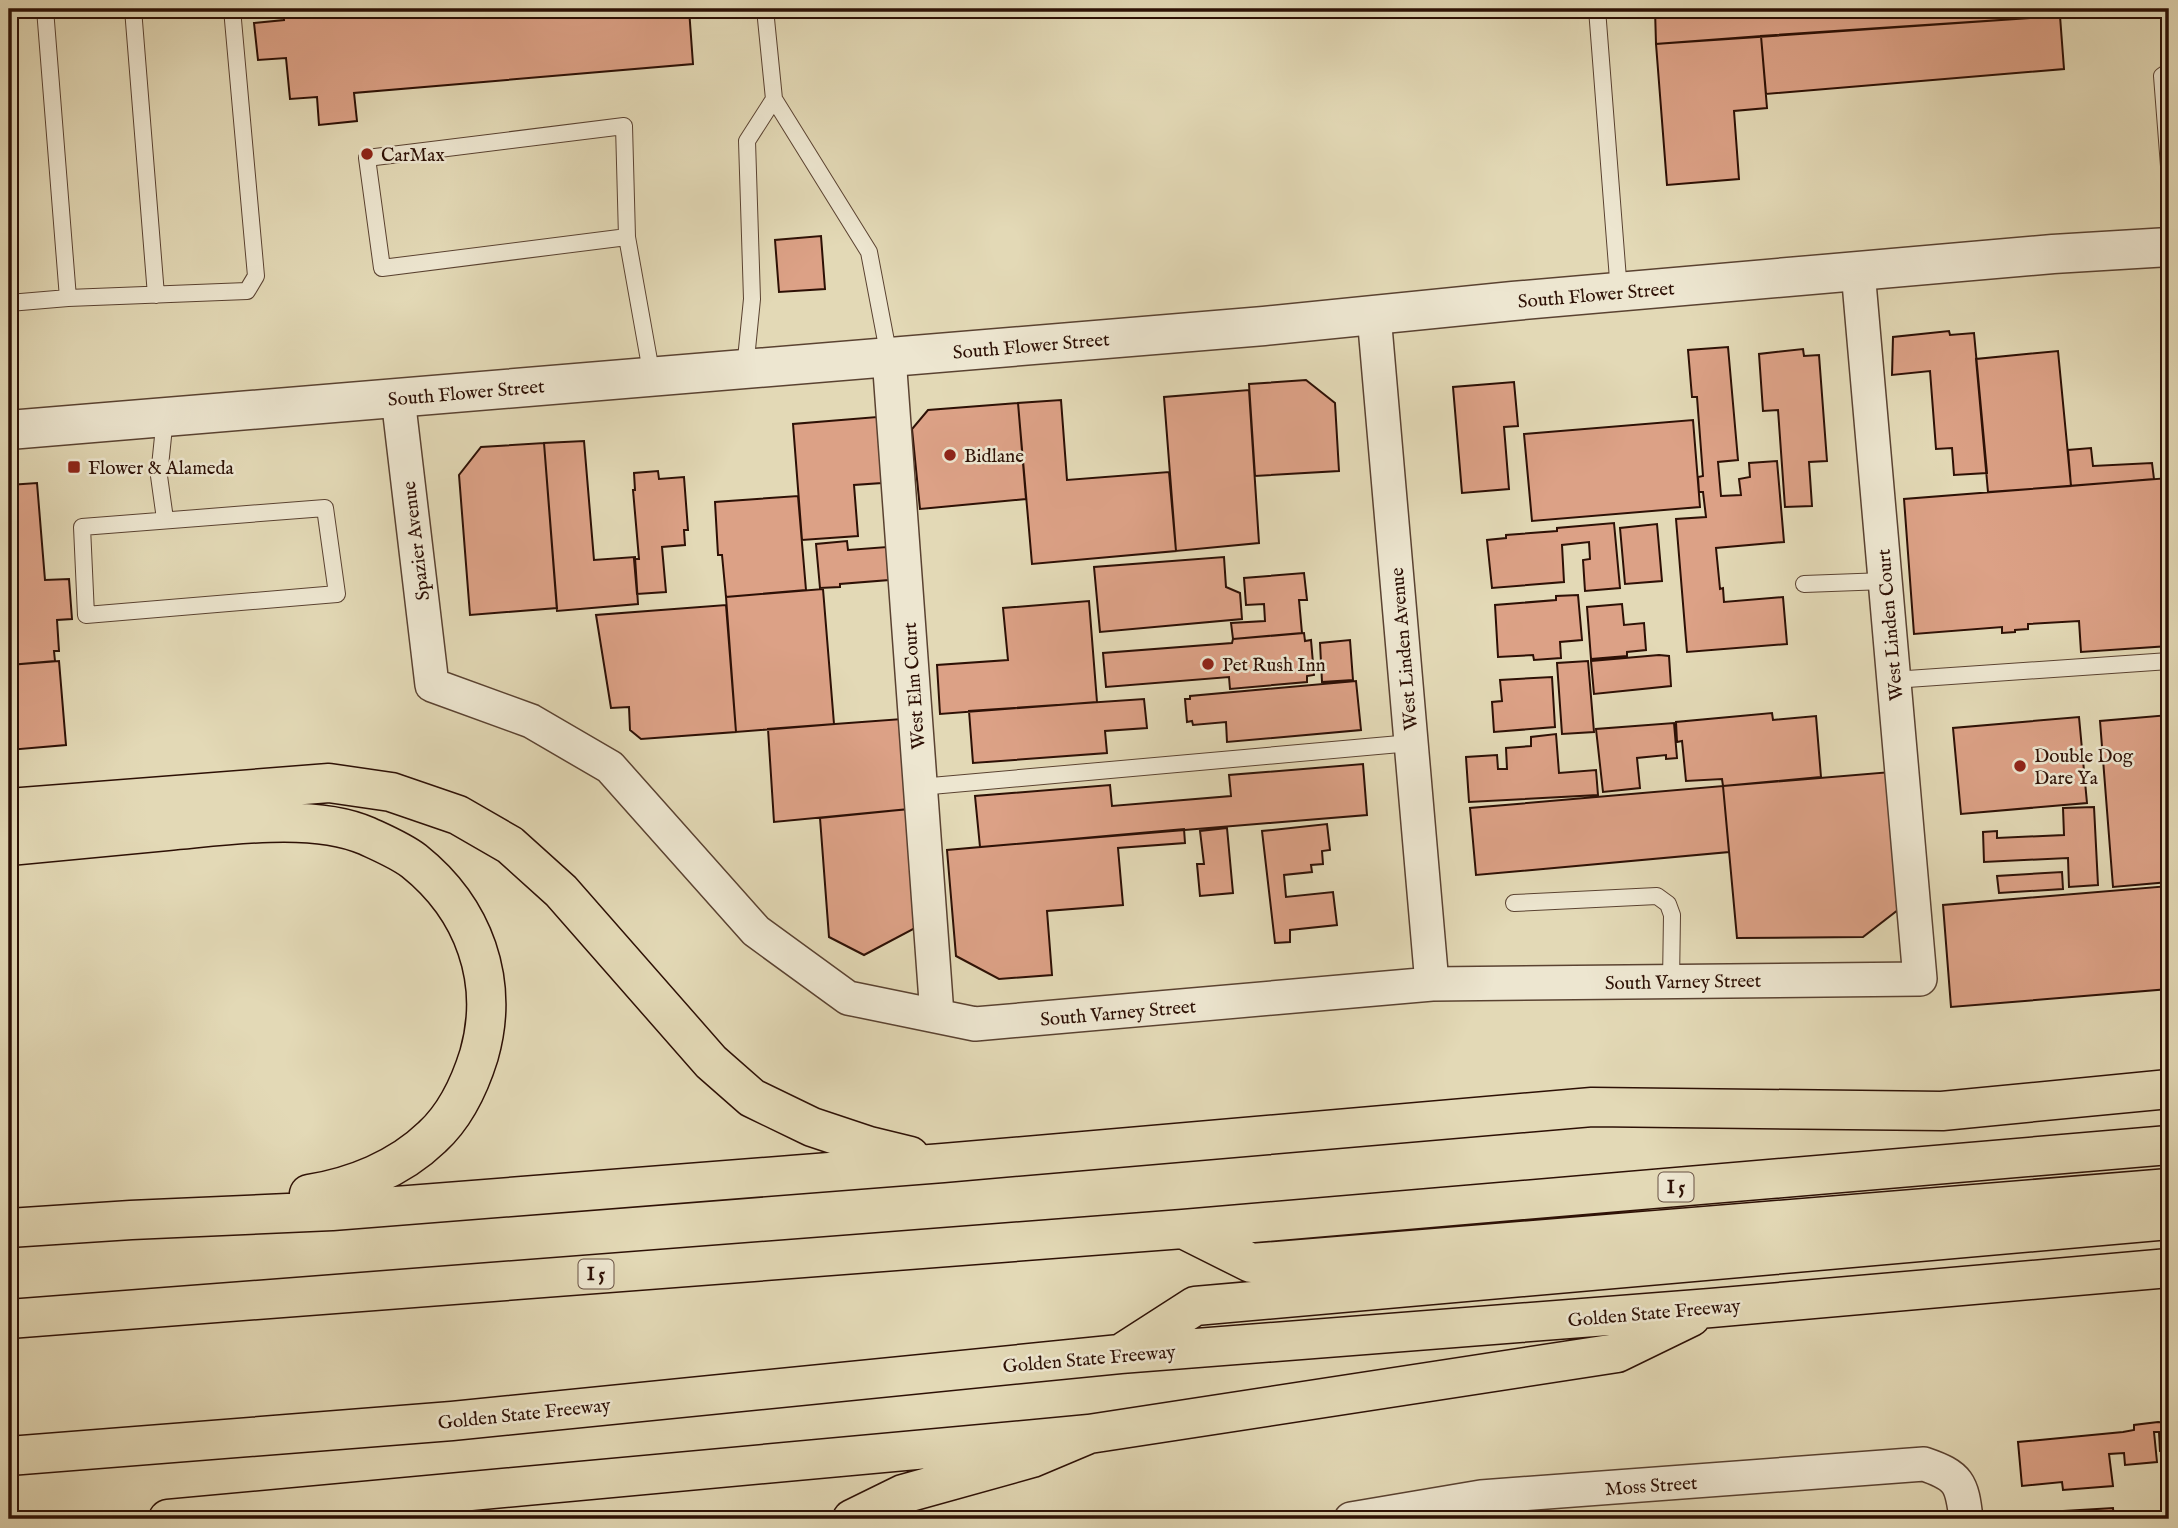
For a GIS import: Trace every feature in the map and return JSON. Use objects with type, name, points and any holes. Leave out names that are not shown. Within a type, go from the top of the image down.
[{"type":"highway","points":[[9,808],[328,783],[391,792],[458,815],[510,845],[561,891],[710,1062],[752,1098],[812,1127],[869,1146],[943,1163]]},
{"type":"highway","points":[[9,846],[269,821],[329,826],[365,835],[412,860],[447,893],[475,942],[487,993],[486,1030],[473,1076],[455,1108],[433,1136],[408,1156],[364,1180],[317,1193],[131,1220]]},
{"type":"highway","points":[[9,1228],[332,1211],[943,1163],[1592,1107],[1942,1111],[2169,1089]]},
{"type":"highway","name":"I 5","points":[[9,1319],[1183,1229],[2169,1145]]},
{"type":"highway","points":[[1183,1229],[1251,1264],[2169,1188]]},
{"type":"highway","points":[[1121,1354],[1195,1306],[2169,1220]]},
{"type":"highway","name":"Golden State Freeway","points":[[9,1456],[452,1421],[1121,1354],[1711,1308],[2169,1268]]},
{"type":"highway","points":[[196,1518],[1089,1434],[1617,1353],[1711,1308]]},
{"type":"highway","points":[[852,1519],[903,1494],[1032,1458],[1089,1434]]},
{"type":"street","name":"South Flower Street","points":[[9,430],[889,357],[2053,254],[2169,247]]},
{"type":"street","name":"West Linden Court","points":[[1858,271],[1885,581],[1909,679],[1920,979]]},
{"type":"street","name":"West Linden Avenue","points":[[1374,315],[1432,984]]},
{"type":"street","name":"West Elm Court","points":[[889,357],[937,1015]]},
{"type":"street","name":"Spazier Avenue","points":[[398,398],[432,685]]},
{"type":"street","name":"South Varney Street","points":[[432,685],[531,720],[610,766],[756,931],[848,998],[975,1024],[1432,984],[1920,979]]},
{"type":"street","name":"Moss Street","points":[[1351,1519],[1924,1464],[1950,1473],[1964,1494],[1966,1519]]},
{"type":"lane","points":[[45,9],[68,298]]},
{"type":"lane","points":[[133,9],[156,295]]},
{"type":"lane","points":[[9,303],[247,291],[256,276],[232,9]]},
{"type":"lane","points":[[765,9],[774,99],[869,252],[889,357]]},
{"type":"lane","points":[[1597,9],[1619,292]]},
{"type":"lane","points":[[2166,74],[2169,166]]},
{"type":"lane","points":[[745,369],[752,299],[747,141],[774,99]]},
{"type":"lane","points":[[627,237],[382,268],[367,158],[624,126],[627,237],[652,377]]},
{"type":"lane","points":[[165,417],[159,476],[165,519]]},
{"type":"lane","points":[[325,508],[337,594],[86,615],[82,527],[165,519],[325,508]]},
{"type":"lane","points":[[1804,584],[1885,581]]},
{"type":"lane","points":[[1909,679],[2169,661]]},
{"type":"lane","points":[[920,786],[1411,743]]},
{"type":"lane","points":[[1514,903],[1657,896],[1668,904],[1672,915],[1671,982]]},
{"type":"building","points":[[283,9],[689,9],[693,64],[354,93],[357,121],[319,125],[317,97],[290,99],[286,58],[258,60],[254,23],[284,20]]},
{"type":"building","points":[[1655,9],[2091,10],[2060,16],[1656,44]]},
{"type":"building","points":[[2060,16],[2064,69],[1766,94],[1761,36]]},
{"type":"building","points":[[1761,36],[1767,108],[1734,111],[1739,179],[1667,185],[1656,44]]},
{"type":"building","points":[[821,236],[825,289],[779,292],[775,240]]},
{"type":"building","points":[[1949,331],[1950,335],[1974,333],[1987,473],[1954,475],[1952,448],[1936,449],[1930,371],[1892,375],[1893,337]]},
{"type":"building","points":[[1728,347],[1738,460],[1718,462],[1721,496],[1741,495],[1739,479],[1750,477],[1749,463],[1777,461],[1784,542],[1716,548],[1720,589],[1723,588],[1724,602],[1783,597],[1787,644],[1687,652],[1676,519],[1706,517],[1703,492],[1699,492],[1698,477],[1703,476],[1697,397],[1692,397],[1688,350]]},
{"type":"building","points":[[1803,349],[1804,356],[1819,355],[1827,461],[1809,462],[1812,506],[1785,507],[1778,410],[1763,411],[1759,354]]},
{"type":"building","points":[[2058,351],[2071,486],[1988,492],[1976,359]]},
{"type":"building","points":[[1306,380],[1335,403],[1339,471],[1255,476],[1249,384]]},
{"type":"building","points":[[1514,382],[1518,426],[1504,427],[1509,489],[1462,493],[1453,387]]},
{"type":"building","points":[[1249,390],[1259,543],[1176,551],[1164,397]]},
{"type":"building","points":[[1061,400],[1067,480],[1169,472],[1176,551],[1032,564],[1018,403]]},
{"type":"building","points":[[1018,403],[1026,499],[920,509],[912,429],[928,410]]},
{"type":"building","points":[[877,417],[882,483],[854,485],[858,536],[802,540],[793,424]]},
{"type":"building","points":[[1693,420],[1700,507],[1532,521],[1524,434]]},
{"type":"building","points":[[584,441],[594,560],[635,557],[638,604],[557,611],[544,443]]},
{"type":"building","points":[[544,443],[557,608],[470,615],[459,475],[481,447]]},
{"type":"building","points":[[2091,448],[2093,466],[2152,463],[2154,479],[2071,486],[2068,450]]},
{"type":"building","points":[[658,471],[659,479],[684,477],[688,530],[684,530],[685,545],[662,547],[666,592],[637,594],[634,559],[639,559],[634,473]]},
{"type":"building","points":[[2169,478],[2169,646],[2081,652],[2079,621],[2028,624],[2028,629],[2015,632],[2002,633],[2002,627],[1914,634],[1904,499]]},
{"type":"building","points":[[37,483],[45,580],[69,579],[72,619],[57,620],[59,651],[54,651],[55,661],[9,665],[9,485]]},
{"type":"building","points":[[798,496],[806,590],[726,597],[722,555],[718,555],[715,502]]},
{"type":"building","points":[[1614,523],[1620,588],[1585,591],[1583,560],[1590,559],[1589,542],[1562,545],[1564,582],[1492,588],[1487,540],[1506,538],[1506,535],[1557,531],[1557,528]]},
{"type":"building","points":[[1657,524],[1662,581],[1625,584],[1620,528]]},
{"type":"building","points":[[847,541],[848,550],[887,547],[889,580],[820,588],[816,544]]},
{"type":"building","points":[[1224,557],[1226,587],[1240,593],[1242,619],[1100,632],[1094,567]]},
{"type":"building","points":[[1304,573],[1307,600],[1299,600],[1302,633],[1233,639],[1231,623],[1265,621],[1264,604],[1246,605],[1244,578]]},
{"type":"building","points":[[823,589],[834,724],[736,732],[726,597]]},
{"type":"building","points":[[1578,595],[1582,640],[1560,642],[1561,658],[1534,660],[1533,655],[1498,657],[1495,605],[1556,600],[1556,596]]},
{"type":"building","points":[[1089,601],[1097,702],[940,714],[937,665],[1008,660],[1003,608]]},
{"type":"building","points":[[1622,604],[1624,625],[1644,623],[1646,650],[1627,652],[1627,656],[1591,659],[1587,607]]},
{"type":"building","points":[[726,605],[736,732],[641,739],[630,730],[629,707],[611,708],[596,615]]},
{"type":"building","name":"Pet Rush Inn","points":[[1304,633],[1305,641],[1311,640],[1314,675],[1307,676],[1307,682],[1230,689],[1229,677],[1106,687],[1103,653],[1232,643],[1233,639]]},
{"type":"building","points":[[1350,640],[1353,680],[1322,682],[1320,643]]},
{"type":"building","points":[[1669,656],[1671,686],[1594,694],[1591,661]]},
{"type":"building","points":[[59,661],[66,745],[9,750],[9,665]]},
{"type":"building","points":[[1588,661],[1594,732],[1562,734],[1557,663]]},
{"type":"building","points":[[1552,677],[1555,727],[1494,732],[1492,702],[1502,701],[1500,680]]},
{"type":"building","points":[[1356,681],[1361,730],[1227,742],[1226,722],[1193,725],[1192,721],[1187,722],[1185,699],[1190,699],[1190,696]]},
{"type":"building","points":[[1144,699],[1147,728],[1105,731],[1107,753],[973,763],[969,711]]},
{"type":"building","points":[[1772,713],[1773,720],[1816,716],[1821,777],[1723,786],[1722,779],[1686,781],[1682,741],[1677,742],[1676,722]]},
{"type":"building","points":[[2169,715],[2169,882],[2113,887],[2100,721]]},
{"type":"building","name":"Double Dog Dare Ya","points":[[2079,717],[2087,803],[1961,814],[1953,728]]},
{"type":"building","points":[[902,719],[909,809],[774,822],[768,729]]},
{"type":"building","points":[[1674,723],[1677,758],[1666,759],[1666,755],[1637,758],[1640,788],[1603,792],[1596,729]]},
{"type":"building","points":[[1556,734],[1559,773],[1596,770],[1598,795],[1469,802],[1466,757],[1497,755],[1498,769],[1507,769],[1506,748],[1531,746],[1531,737]]},
{"type":"building","points":[[1363,764],[1367,815],[980,847],[975,796],[1110,785],[1112,806],[1231,796],[1229,775]]},
{"type":"building","points":[[1891,772],[1903,906],[1863,937],[1737,938],[1723,786]]},
{"type":"building","points":[[1723,786],[1729,852],[1476,875],[1470,808]]},
{"type":"building","points":[[2094,807],[2098,885],[2069,887],[2068,858],[1984,862],[1983,832],[1997,831],[1997,838],[2064,835],[2063,808]]},
{"type":"building","points":[[909,809],[919,926],[864,955],[829,937],[820,818]]},
{"type":"building","points":[[1327,824],[1330,850],[1322,851],[1323,864],[1311,865],[1312,872],[1284,875],[1286,897],[1333,892],[1337,925],[1290,930],[1290,942],[1275,943],[1262,831]]},
{"type":"building","points":[[1227,828],[1233,893],[1200,896],[1197,864],[1204,864],[1200,831]]},
{"type":"building","points":[[1184,829],[1185,843],[1118,848],[1123,905],[1047,911],[1052,975],[999,979],[956,956],[947,850]]},
{"type":"building","points":[[2062,872],[2063,889],[1999,893],[1997,876]]},
{"type":"building","points":[[2169,886],[2169,989],[1951,1007],[1943,905]]},
{"type":"building","points":[[2167,1423],[2169,1450],[2160,1451],[2159,1432],[2154,1432],[2157,1462],[2125,1465],[2124,1453],[2109,1454],[2113,1486],[2063,1490],[2062,1482],[2022,1486],[2018,1442],[2123,1432],[2134,1430],[2134,1425]]},
{"type":"building","points":[[2113,1508],[2114,1519],[2065,1519],[2064,1511]]},
{"type":"place","name":"CarMax","points":[[367,154]]},
{"type":"place","name":"Bidlane","points":[[950,455]]},
{"type":"place","name":"Flower & Alameda","points":[[74,467]]},
{"type":"place","name":"Pet Rush Inn","points":[[1208,664]]},
{"type":"place","name":"Double Dog Dare Ya","points":[[2020,766]]}]
